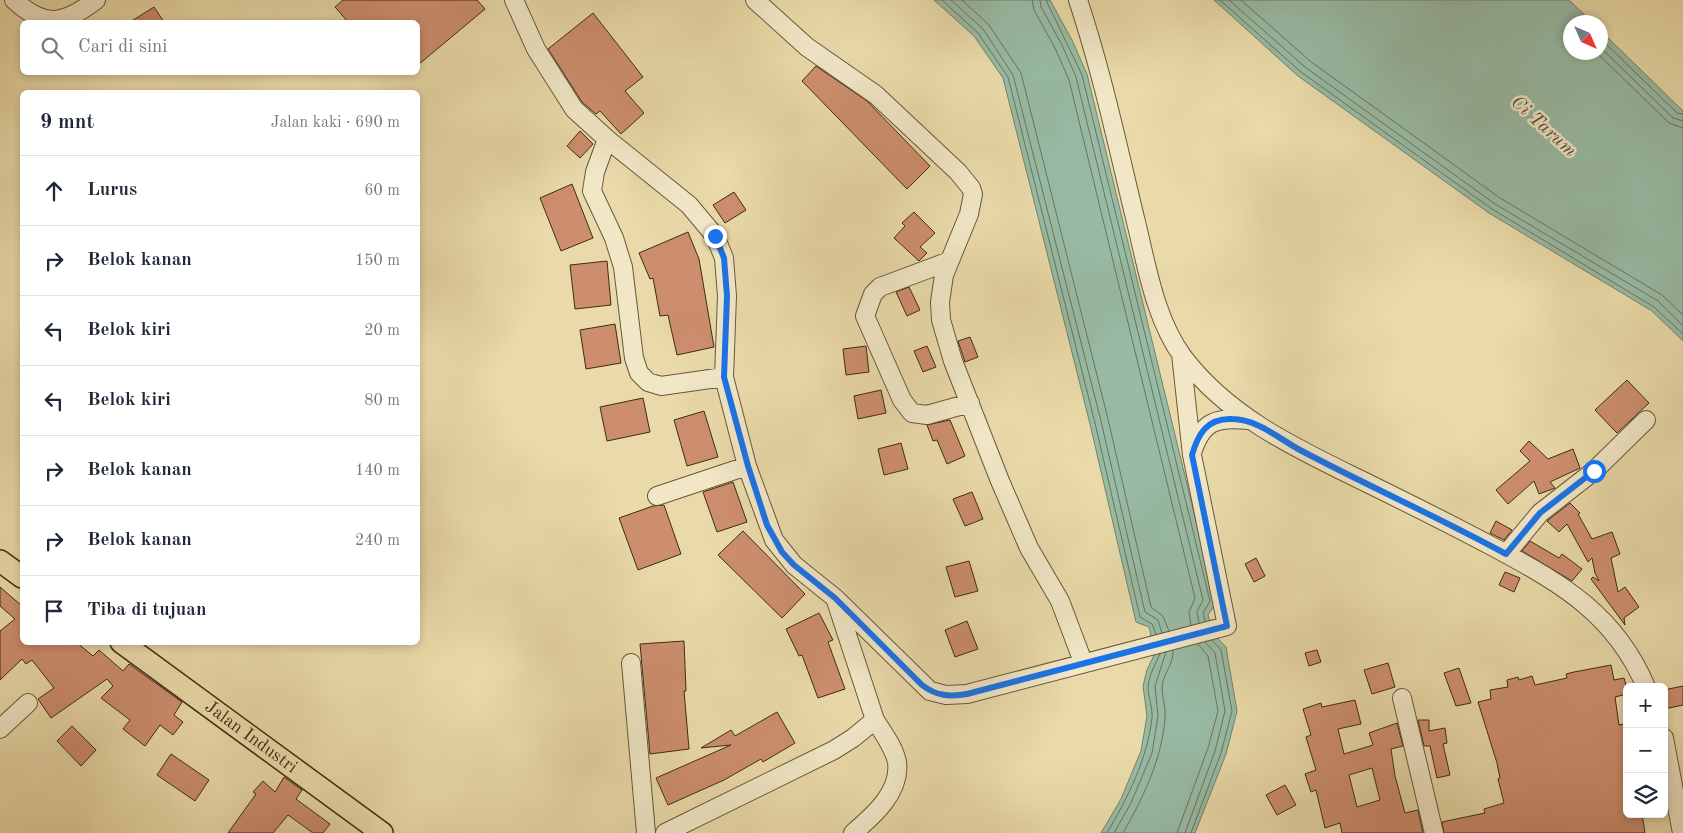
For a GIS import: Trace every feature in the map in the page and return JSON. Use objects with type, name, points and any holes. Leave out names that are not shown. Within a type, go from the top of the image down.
[{"type":"main road","points":[[0,561],[20,576]]},
{"type":"main road","name":"Jalan Industri","points":[[124,645],[382,833]]},
{"type":"street","points":[[14,0],[34,16],[43,20],[54,20],[70,17],[96,0]]},
{"type":"street","points":[[514,0],[536,49],[561,92],[574,109],[607,139],[689,204],[715,236],[724,258],[727,296],[724,377],[748,466],[767,525],[782,552],[794,565],[835,598],[922,685],[937,694],[955,696],[967,694],[1083,662],[1227,626],[1192,455],[1181,354]]},
{"type":"street","points":[[755,0],[801,42],[876,95],[967,182],[972,194],[969,214],[947,262],[942,283],[940,310],[953,361],[1024,538],[1060,601],[1083,662]]},
{"type":"street","points":[[1078,0],[1095,56],[1157,305],[1181,354],[1201,378],[1248,420],[1300,450],[1446,521],[1568,590],[1596,612],[1614,631],[1634,659],[1644,683]]},
{"type":"street","points":[[607,139],[595,172],[592,191],[614,238],[623,267],[634,358],[639,373],[648,382],[661,386],[724,377]]},
{"type":"street","points":[[947,262],[880,287],[873,294],[865,316],[902,400],[912,413],[927,415],[970,403]]},
{"type":"street","points":[[1192,455],[1200,432],[1210,424],[1230,418],[1248,420]]},
{"type":"street","points":[[1506,554],[1540,513],[1600,466],[1646,420]]},
{"type":"street","points":[[657,496],[748,466]]},
{"type":"street","points":[[835,598],[876,720],[892,748],[896,762],[896,776],[891,791],[880,808],[853,833]]},
{"type":"street","points":[[630,663],[646,833]]},
{"type":"street","points":[[1402,698],[1434,833]]},
{"type":"street","points":[[0,729],[28,703]]},
{"type":"street","points":[[665,833],[834,750],[876,720]]},
{"type":"street","points":[[1668,759],[1682,833]]},
{"type":"water","points":[[934,0],[1050,0],[1072,40],[1087,74],[1216,603],[1208,615],[1214,635],[1226,647],[1237,711],[1226,754],[1195,833],[1101,833],[1121,799],[1141,751],[1147,716],[1143,686],[1147,670],[1155,653],[1149,627],[1136,622],[1090,424],[1003,78],[974,36]]},
{"type":"water","name":"Ci Tarum","points":[[1214,0],[1569,0],[1585,15],[1563,15],[1563,60],[1608,60],[1608,38],[1683,111],[1683,341],[1652,311],[1489,213],[1298,76]]},
{"type":"building","points":[[343,0],[477,0],[485,9],[420,63],[420,20],[346,20],[335,7]]},
{"type":"building","points":[[154,7],[163,20],[133,20]]},
{"type":"building","points":[[593,13],[643,77],[625,91],[644,113],[621,134],[600,111],[596,114],[582,102],[548,49]]},
{"type":"building","points":[[816,66],[867,101],[930,166],[907,189],[802,81]]},
{"type":"building","points":[[580,131],[593,144],[580,158],[567,146]]},
{"type":"building","points":[[572,184],[593,238],[561,251],[540,198]]},
{"type":"building","points":[[734,192],[746,210],[725,223],[713,205]]},
{"type":"building","points":[[914,212],[935,233],[920,247],[927,253],[919,261],[894,238],[905,226],[902,223]]},
{"type":"building","points":[[688,232],[699,259],[714,347],[677,355],[668,315],[660,316],[653,278],[650,279],[639,253]]},
{"type":"building","points":[[607,261],[611,305],[575,309],[570,265]]},
{"type":"building","points":[[909,287],[920,310],[907,316],[896,292]]},
{"type":"building","points":[[615,324],[621,363],[586,369],[580,330]]},
{"type":"building","points":[[970,337],[978,357],[965,362],[958,341]]},
{"type":"building","points":[[866,346],[869,372],[846,375],[843,349]]},
{"type":"building","points":[[927,346],[936,367],[923,372],[914,351]]},
{"type":"building","points":[[1627,380],[1649,403],[1617,433],[1595,410]]},
{"type":"building","points":[[881,390],[886,413],[858,419],[854,396]]},
{"type":"building","points":[[643,398],[650,432],[607,441],[600,407]]},
{"type":"building","points":[[704,411],[718,457],[687,466],[674,420]]},
{"type":"building","points":[[950,420],[965,456],[947,464],[937,440],[933,441],[927,425]]},
{"type":"building","points":[[1529,441],[1548,459],[1573,449],[1580,468],[1550,482],[1555,488],[1539,494],[1534,481],[1508,504],[1496,490],[1530,461],[1520,451]]},
{"type":"building","points":[[901,443],[908,469],[884,475],[878,449]]},
{"type":"building","points":[[733,482],[747,522],[717,532],[703,492]]},
{"type":"building","points":[[972,492],[983,519],[965,526],[953,499]]},
{"type":"building","points":[[1570,503],[1580,513],[1578,514],[1592,539],[1612,532],[1620,554],[1611,558],[1618,592],[1625,587],[1639,607],[1624,618],[1625,625],[1591,579],[1593,577],[1599,581],[1592,558],[1588,562],[1567,524],[1559,532],[1547,521]]},
{"type":"building","points":[[664,505],[681,554],[638,570],[619,518],[653,506]]},
{"type":"building","points":[[1496,521],[1512,530],[1504,540],[1490,533]]},
{"type":"building","points":[[743,531],[805,594],[782,618],[718,555]]},
{"type":"building","points":[[1530,541],[1559,558],[1562,554],[1582,569],[1572,581],[1522,551]]},
{"type":"building","points":[[1256,558],[1265,576],[1254,582],[1245,564]]},
{"type":"building","points":[[969,561],[978,591],[955,597],[946,567]]},
{"type":"building","points":[[1505,572],[1520,578],[1514,592],[1499,585]]},
{"type":"building","points":[[0,587],[20,604],[20,645],[80,645],[93,656],[99,650],[123,671],[129,664],[182,702],[174,715],[183,722],[173,735],[160,725],[145,746],[123,729],[130,720],[101,698],[113,686],[107,679],[51,718],[38,699],[54,688],[32,660],[26,664],[22,659],[0,680],[0,631],[15,619],[0,606]]},
{"type":"building","points":[[819,613],[833,640],[828,642],[845,689],[818,698],[802,655],[799,656],[786,629]]},
{"type":"building","points":[[967,621],[978,649],[955,657],[945,630]]},
{"type":"building","points":[[684,641],[686,691],[684,691],[689,749],[650,754],[640,644]]},
{"type":"building","points":[[1317,650],[1321,662],[1309,666],[1305,653]]},
{"type":"building","points":[[1388,663],[1395,687],[1372,694],[1364,670]]},
{"type":"building","points":[[1611,665],[1614,680],[1624,678],[1625,683],[1623,683],[1623,695],[1615,697],[1619,725],[1623,724],[1623,818],[1643,818],[1645,833],[1444,833],[1442,822],[1485,813],[1484,809],[1504,803],[1498,779],[1500,778],[1497,763],[1478,702],[1491,699],[1490,690],[1508,687],[1507,680],[1518,677],[1519,680],[1532,676],[1535,685],[1567,678],[1566,674]]},
{"type":"building","points":[[1459,668],[1471,703],[1456,706],[1444,673]]},
{"type":"building","points":[[1683,686],[1683,705],[1668,708],[1668,689]]},
{"type":"building","points":[[1355,700],[1361,724],[1338,729],[1344,754],[1373,745],[1369,733],[1397,723],[1403,746],[1391,749],[1395,776],[1405,813],[1418,810],[1423,833],[1342,833],[1340,823],[1325,828],[1316,790],[1311,792],[1305,774],[1316,770],[1306,737],[1311,735],[1303,709],[1321,703],[1322,707]],"holes":[[[1372,768],[1380,800],[1357,807],[1349,775]]]},
{"type":"building","points":[[777,712],[795,743],[763,762],[761,759],[724,780],[668,805],[656,778],[731,745],[701,748],[731,730],[735,736]]},
{"type":"building","points":[[1418,720],[1429,720],[1429,731],[1445,728],[1447,743],[1443,744],[1450,775],[1437,778],[1430,746],[1424,746]]},
{"type":"building","points":[[72,726],[96,750],[81,766],[57,741]]},
{"type":"building","points":[[171,754],[209,780],[195,801],[157,775]]},
{"type":"building","points":[[284,777],[302,790],[296,799],[330,824],[323,833],[313,833],[288,815],[273,833],[228,833],[256,794],[253,792],[263,781],[275,792]]},
{"type":"building","points":[[1285,785],[1296,805],[1277,815],[1266,795]]},
{"type":"route","points":[[715,236],[724,258],[727,296],[724,377],[748,466],[767,525],[774,540],[794,565],[835,598],[922,685],[937,694],[955,696],[967,694],[1038,676],[1083,662],[1227,626],[1192,455],[1200,432],[1217,421],[1230,418],[1248,420],[1300,450],[1446,521],[1506,554],[1540,513],[1594,471]]}]
